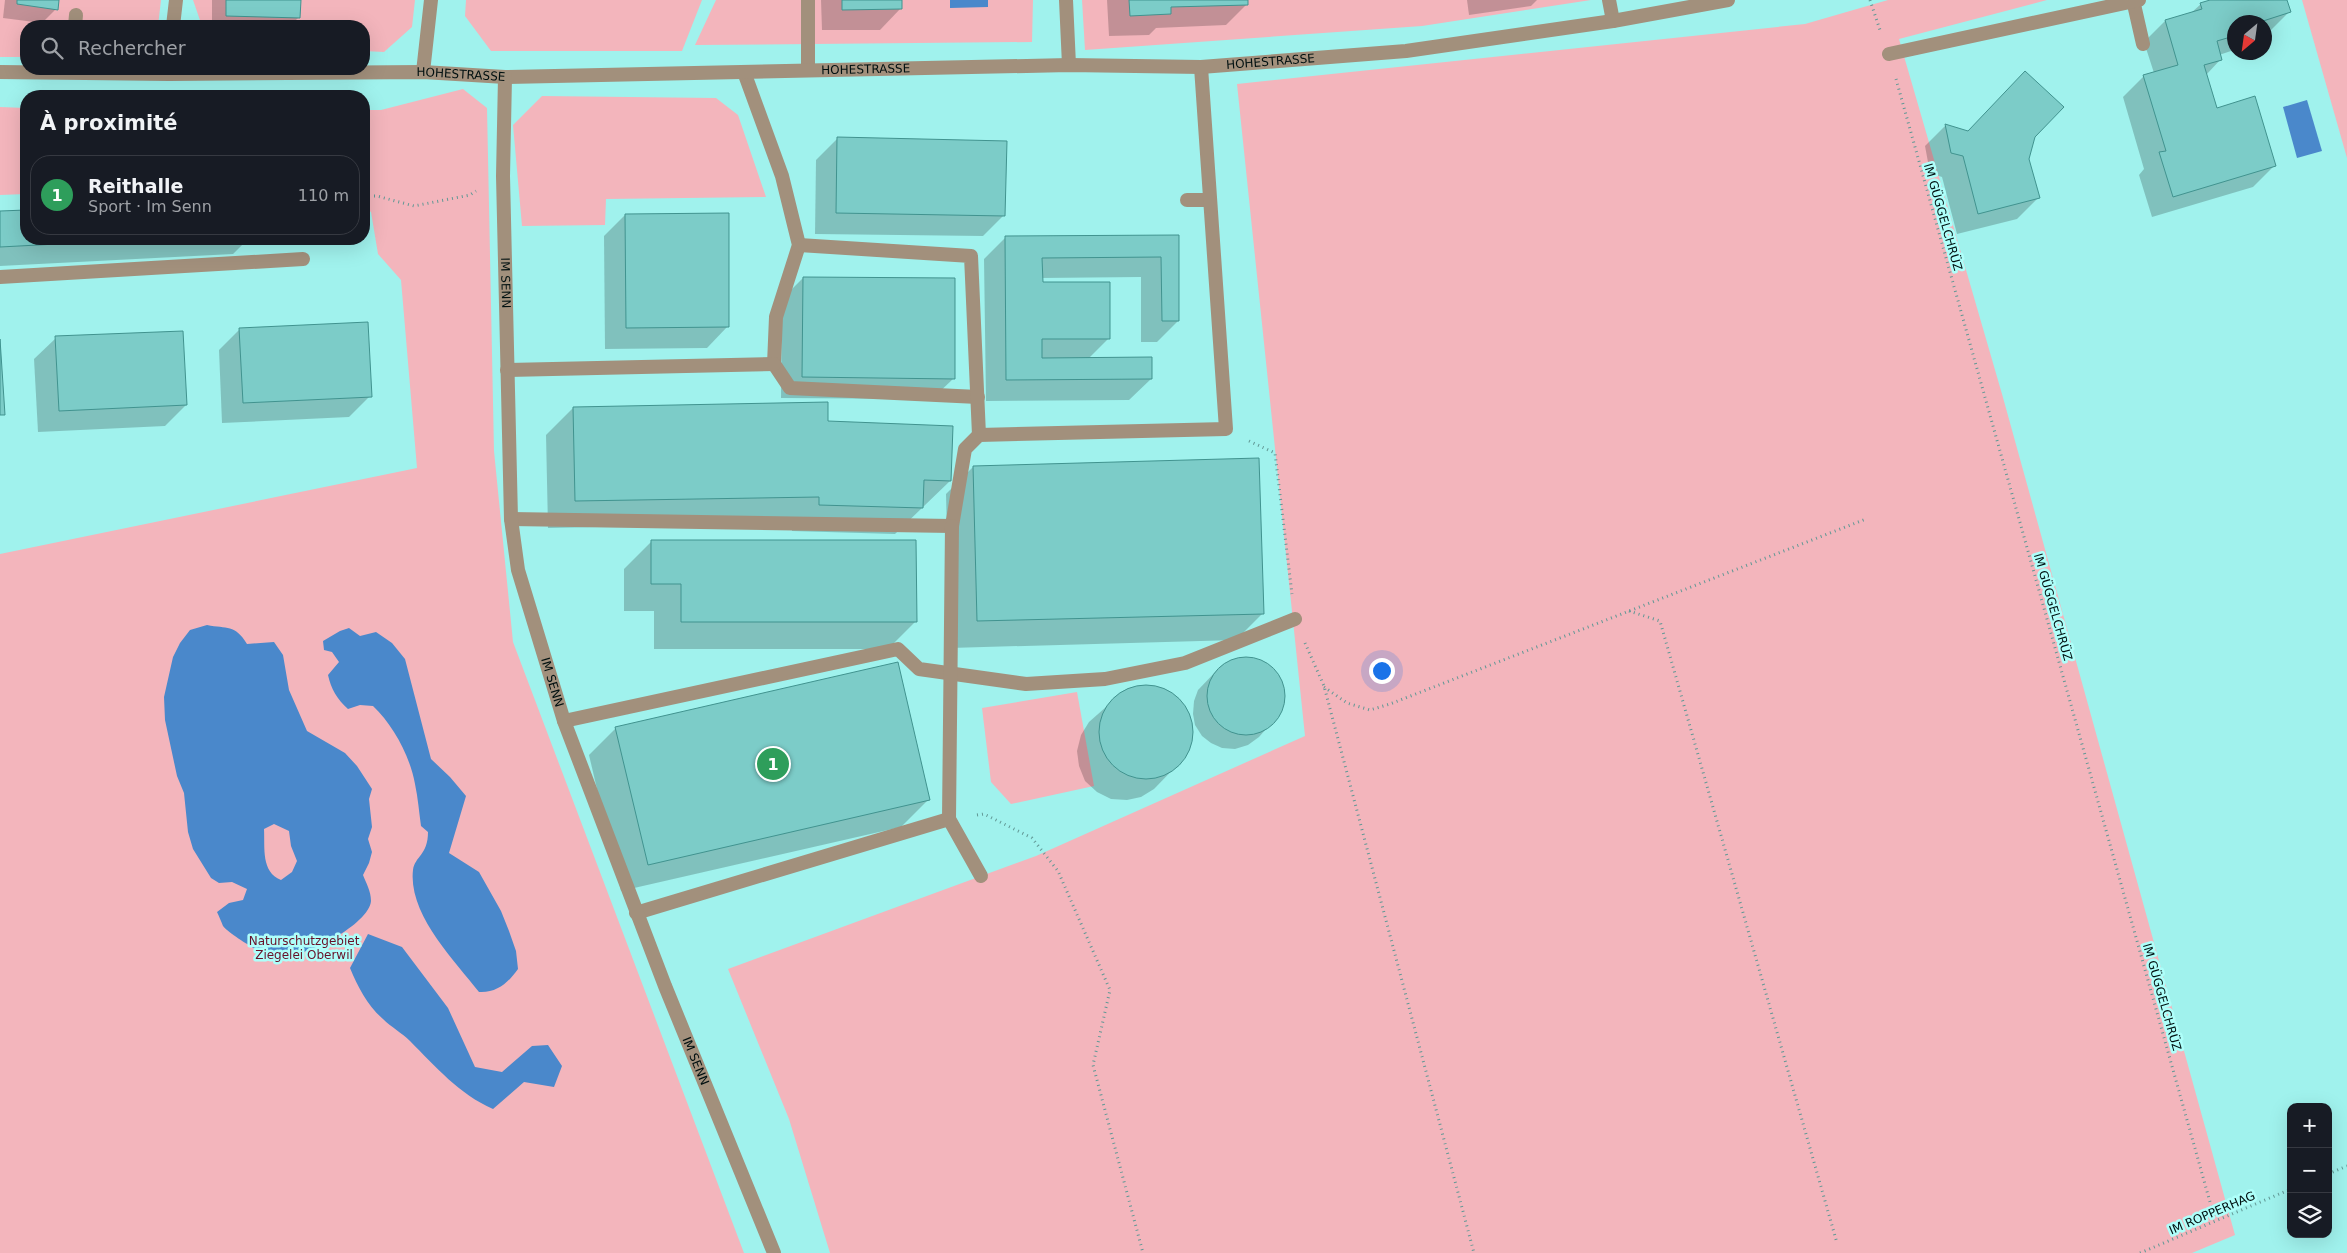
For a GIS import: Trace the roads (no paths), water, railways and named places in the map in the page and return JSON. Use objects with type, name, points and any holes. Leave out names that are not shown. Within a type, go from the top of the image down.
[{"type":"street","points":[[174,20],[176,0]]},
{"type":"street","points":[[423,72],[431,0]]},
{"type":"street","points":[[808,0],[808,70]]},
{"type":"street","points":[[1066,0],[1069,65]]},
{"type":"street","points":[[1609,0],[1613,21]]},
{"type":"street","name":"HOHESTRASSE","points":[[370,72],[423,72],[505,77],[1069,65],[1201,67],[1406,50],[1613,21],[1728,0]]},
{"type":"street","points":[[1889,54],[2135,0],[2143,44]]},
{"type":"street","points":[[981,876],[949,819],[952,526],[965,449],[979,435],[1226,429],[1201,67]]},
{"type":"street","name":"HOHESTRASSE","points":[[0,72],[20,72]]},
{"type":"street","points":[[744,72],[782,176],[799,246],[776,317],[774,364],[790,388],[978,397]]},
{"type":"street","name":"IM SENN","points":[[505,77],[503,176],[507,370],[511,519],[518,570],[564,721],[636,914],[774,1253]]},
{"type":"street","points":[[1187,200],[1210,200]]},
{"type":"street","points":[[799,246],[971,256],[979,435]]},
{"type":"street","points":[[0,277],[303,259]]},
{"type":"street","points":[[507,370],[774,364]]},
{"type":"street","points":[[511,519],[952,526]]},
{"type":"street","points":[[564,721],[898,649],[919,669],[1026,684],[1105,680],[1185,663],[1295,619]]},
{"type":"street","points":[[636,914],[949,819]]},
{"type":"water","points":[[950,0],[988,0],[988,7],[950,8]]},
{"type":"water","points":[[2307,100],[2322,151],[2297,158],[2283,107]]},
{"type":"water","points":[[207,625],[225,627],[238,633],[247,644],[274,642],[283,655],[289,690],[307,731],[345,753],[357,766],[372,789],[369,799],[372,827],[368,839],[372,852],[363,875],[371,901],[367,911],[358,921],[329,941],[313,949],[283,957],[272,957],[226,930],[217,912],[229,903],[243,900],[247,889],[232,882],[219,883],[211,878],[193,849],[188,832],[184,793],[177,776],[165,720],[164,697],[173,657],[180,643],[190,630]],"holes":[[[274,824],[289,831],[291,846],[297,861],[292,872],[281,880],[270,871],[267,865],[264,829]]]},
{"type":"water","points":[[349,628],[360,636],[376,632],[392,643],[405,659],[431,759],[466,796],[449,853],[479,872],[501,911],[509,931],[516,951],[518,969],[506,983],[497,989],[479,992],[435,936],[425,920],[418,903],[413,887],[413,870],[416,861],[426,846],[428,832],[421,826],[413,773],[405,752],[394,732],[373,706],[360,705],[348,709],[335,694],[328,675],[339,662],[332,652],[324,650],[323,641]]},
{"type":"water","points":[[368,934],[402,947],[448,1008],[475,1067],[502,1072],[532,1046],[548,1045],[562,1066],[554,1087],[524,1082],[493,1109],[469,1096],[459,1088],[407,1038],[377,1014],[356,982],[350,968]]},
{"type":"place","name":"Reithalle","points":[[773,764]]},
{"type":"park label","name":"Naturschutzgebiet Ziegelei Oberwil","points":[[304,948]]}]
